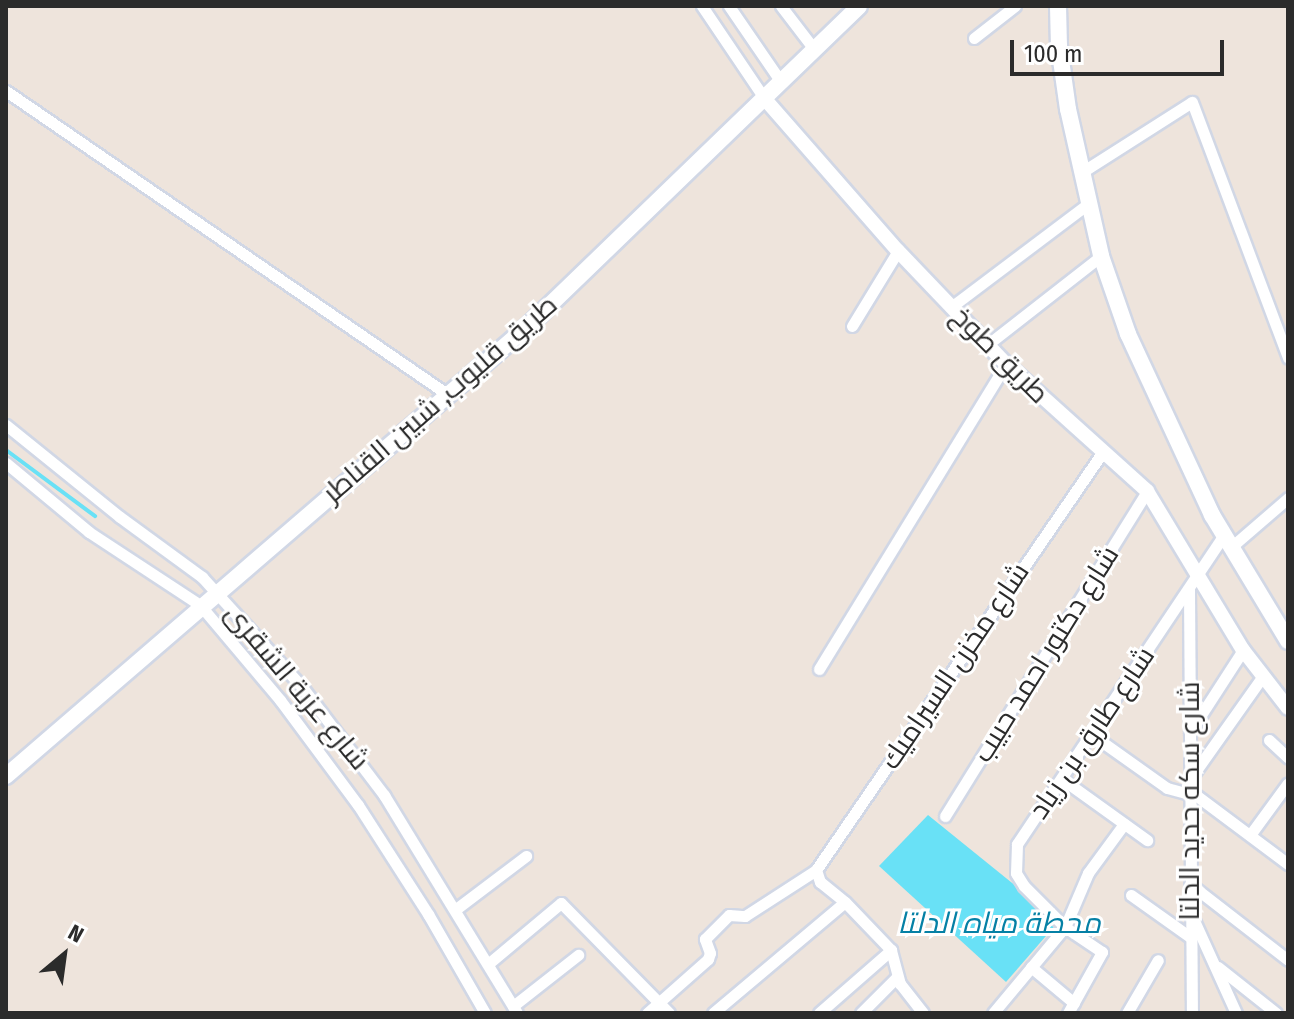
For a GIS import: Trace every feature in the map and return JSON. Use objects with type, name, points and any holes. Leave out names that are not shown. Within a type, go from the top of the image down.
[{"type":"main road","name":"طريق قليوب, شبين القناطر","points":[[6,776],[606,253],[859,6]]},
{"type":"main road","points":[[1058,6],[1059,46],[1082,172],[1101,256],[1128,334],[1227,542],[1288,641]]},
{"type":"street","name":"طريق طوخ","points":[[702,6],[764,98],[898,251],[1006,364],[1147,491],[1243,650],[1288,708]]},
{"type":"street","points":[[729,6],[781,82]]},
{"type":"street","points":[[781,6],[814,49]]},
{"type":"street","points":[[974,38],[1015,6]]},
{"type":"street","points":[[6,91],[447,394]]},
{"type":"street","points":[[1082,172],[1192,102],[1288,358]]},
{"type":"street","points":[[951,307],[1089,203]]},
{"type":"street","points":[[852,326],[898,251]]},
{"type":"street","points":[[987,345],[1101,256]]},
{"type":"street","points":[[819,669],[1006,364]]},
{"type":"street","name":"شارع عزبة الشقرى","points":[[6,425],[216,591],[344,740],[384,795],[515,1010]]},
{"type":"street","name":"شارع مخزن السيراميك","points":[[818,876],[1102,453]]},
{"type":"street","name":"شارع عزبة الشقرى","points":[[6,463],[89,532],[200,605],[280,700],[358,805],[428,914],[485,1013]]},
{"type":"street","name":"شارع دكتور احمد حبيب","points":[[945,816],[1147,491]]},
{"type":"street","name":"شارع طارق بن زياد","points":[[1065,927],[1024,886],[1014,859],[1017,844],[1198,576],[1227,542],[1288,498]]},
{"type":"street","name":"شارع سكه حديد الدلتا","points":[[1189,589],[1192,1013]]},
{"type":"street","points":[[1189,733],[1243,650]]},
{"type":"street","points":[[1189,788],[1263,676]]},
{"type":"street","points":[[1091,734],[1167,788],[1189,788],[1288,864]]},
{"type":"street","points":[[1269,740],[1288,758]]},
{"type":"street","points":[[1062,779],[1147,840]]},
{"type":"street","points":[[1250,835],[1288,783]]},
{"type":"street","points":[[993,1013],[1065,927],[1088,873],[1124,824]]},
{"type":"street","points":[[456,909],[526,856]]},
{"type":"street","points":[[647,1013],[664,1009],[710,957],[705,939],[729,915],[745,916],[818,876],[891,950],[897,977],[919,1012]]},
{"type":"street","points":[[1190,884],[1288,960]]},
{"type":"street","points":[[1131,895],[1190,937]]},
{"type":"street","points":[[713,1013],[845,902]]},
{"type":"street","points":[[488,964],[561,903],[664,1009]]},
{"type":"street","points":[[1190,912],[1236,1013]]},
{"type":"street","points":[[1031,967],[1071,1008],[1102,952],[1065,927]]},
{"type":"street","points":[[819,1013],[891,950]]},
{"type":"street","points":[[515,1010],[578,955]]},
{"type":"street","points":[[1127,1013],[1158,960]]},
{"type":"street","points":[[1214,964],[1276,1013]]},
{"type":"street","points":[[861,1013],[897,977]]},
{"type":"water","name":"محطة مياه الدلتا","points":[[928,815],[1059,921],[1006,982],[879,866]]},
{"type":"waterway","points":[[6,450],[95,516]]}]
